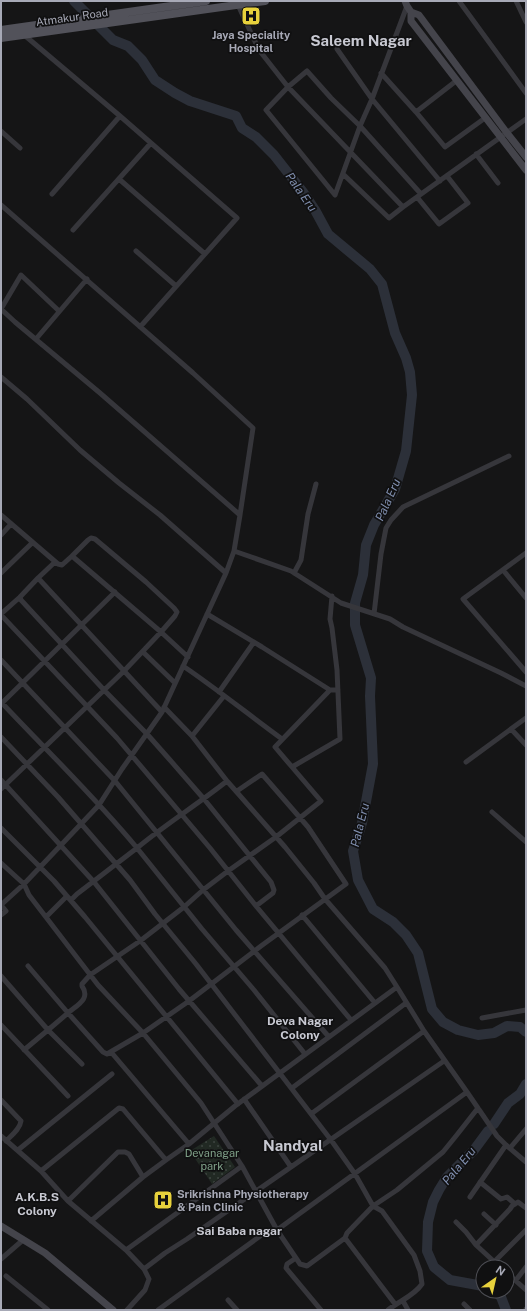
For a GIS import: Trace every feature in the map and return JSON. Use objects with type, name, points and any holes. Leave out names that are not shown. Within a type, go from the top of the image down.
[{"type":"main road","name":"Atmakur Road","points":[[123,17],[206,1]]},
{"type":"main road","name":"Atmakur Road","points":[[1,30],[60,25],[265,1]]},
{"type":"main road","name":"Atmakur Road","points":[[1,38],[23,35],[60,25]]},
{"type":"street","points":[[459,1],[526,93]]},
{"type":"street","points":[[516,1],[526,22]]},
{"type":"street","points":[[238,5],[259,50],[288,88],[403,207]]},
{"type":"street","points":[[407,6],[372,99],[360,126],[350,152],[335,195],[266,110],[307,71],[331,98],[360,126],[419,196],[439,224],[468,204],[447,176]]},
{"type":"street","points":[[407,6],[411,22],[526,170]]},
{"type":"street","points":[[407,6],[419,15],[506,133],[526,157]]},
{"type":"street","points":[[16,29],[120,116],[237,218],[140,327]]},
{"type":"street","points":[[337,49],[372,99],[440,181]]},
{"type":"street","points":[[381,73],[446,147],[485,118]]},
{"type":"street","points":[[416,112],[456,81]]},
{"type":"street","points":[[52,194],[120,116]]},
{"type":"street","points":[[343,174],[390,218],[526,118]]},
{"type":"street","points":[[1,131],[20,148]]},
{"type":"street","points":[[72,230],[151,143]]},
{"type":"street","points":[[476,154],[498,183]]},
{"type":"street","points":[[119,179],[205,254]]},
{"type":"street","points":[[1,205],[193,372],[253,428],[234,551],[226,573],[163,709],[99,805],[24,884],[1,905],[6,911],[1,915]]},
{"type":"street","points":[[136,251],[176,286]]},
{"type":"street","points":[[59,311],[21,275],[1,309],[240,515]]},
{"type":"street","points":[[36,339],[87,279]]},
{"type":"street","points":[[1,377],[27,399],[80,450],[160,515],[226,573]]},
{"type":"street","points":[[374,614],[381,554],[386,528],[391,520],[403,507],[509,456]]},
{"type":"street","points":[[294,573],[301,560],[308,514],[316,484]]},
{"type":"street","points":[[1,515],[55,562],[62,565],[88,540],[91,538],[95,539],[146,582],[177,612],[143,652],[3,788]]},
{"type":"street","points":[[1,535],[12,524]]},
{"type":"street","points":[[1,573],[32,543]]},
{"type":"street","points":[[234,551],[294,573],[342,603],[390,619],[403,627],[526,686]]},
{"type":"street","points":[[526,553],[463,598],[526,672]]},
{"type":"street","points":[[72,556],[188,657]]},
{"type":"street","points":[[55,562],[1,615],[118,738],[351,1020]]},
{"type":"street","points":[[502,570],[526,598]]},
{"type":"street","points":[[38,578],[124,671],[192,736],[314,883],[325,899],[385,968],[424,1032],[497,1136],[526,1162]]},
{"type":"street","points":[[115,592],[62,646],[1,703],[72,775],[137,848],[305,1054]]},
{"type":"street","points":[[292,767],[340,740],[338,690],[330,619],[332,596]]},
{"type":"street","points":[[20,597],[62,646],[147,734],[204,799],[271,882],[274,890],[273,893],[256,906]]},
{"type":"street","points":[[207,614],[330,690],[338,690]]},
{"type":"street","points":[[219,692],[254,642]]},
{"type":"street","points":[[143,652],[175,683]]},
{"type":"street","points":[[1,660],[115,781],[203,890],[328,1037]]},
{"type":"street","points":[[183,666],[204,680],[282,740]]},
{"type":"street","points":[[24,1050],[83,1000],[86,993],[82,984],[90,976],[116,956],[140,941],[184,907],[203,890],[249,855],[276,837],[320,800],[275,747],[330,690]]},
{"type":"street","points":[[192,736],[224,696]]},
{"type":"street","points":[[466,762],[526,718]]},
{"type":"street","points":[[511,729],[526,745]]},
{"type":"street","points":[[1,737],[58,797],[130,880],[292,1088],[331,1140],[373,1206],[382,1211],[414,1255],[420,1271],[422,1284],[418,1290],[388,1310]]},
{"type":"street","points":[[28,966],[103,1052],[107,1054],[167,1017],[279,932],[346,884],[308,827],[262,774],[237,791]]},
{"type":"street","points":[[1,780],[3,788],[61,846],[94,882],[189,1001],[262,1086]]},
{"type":"street","points":[[46,917],[69,898],[94,882],[157,832],[204,799],[227,780]]},
{"type":"street","points":[[492,812],[526,842]]},
{"type":"street","points":[[1,828],[69,898],[238,1104]]},
{"type":"street","points":[[1,863],[24,884],[29,895],[90,976],[143,1033],[201,1103],[242,1166],[276,1230],[300,1264],[307,1266],[345,1238],[347,1232],[373,1206],[397,1190],[442,1152],[478,1108]]},
{"type":"street","points":[[302,915],[375,1004]]},
{"type":"street","points":[[1,976],[48,1030],[82,1064]]},
{"type":"street","points":[[91,1221],[143,1177],[189,1144],[244,1099],[397,987]]},
{"type":"street","points":[[292,1088],[406,1003]]},
{"type":"street","points":[[482,1018],[526,1010]]},
{"type":"street","points":[[1,1025],[68,1096]]},
{"type":"street","points":[[311,1114],[424,1032]]},
{"type":"street","points":[[110,1052],[189,1144]]},
{"type":"street","points":[[144,1269],[444,1061]]},
{"type":"street","points":[[18,1150],[112,1074]]},
{"type":"street","points":[[158,1310],[263,1234],[276,1230],[467,1092]]},
{"type":"street","points":[[244,1099],[291,1167]]},
{"type":"street","points":[[1,1100],[21,1124],[17,1129],[3,1139],[18,1150],[41,1171],[68,1201],[126,1250],[144,1269],[149,1279],[146,1290],[127,1310]]},
{"type":"street","points":[[41,1171],[119,1108],[123,1109],[166,1160]]},
{"type":"street","points":[[470,1197],[508,1146],[526,1129]]},
{"type":"street","points":[[68,1201],[118,1152],[125,1152],[129,1154],[143,1177]]},
{"type":"street","points":[[126,1250],[242,1166]]},
{"type":"street","points":[[480,1182],[501,1200],[507,1197],[515,1204]]},
{"type":"street","points":[[476,1245],[512,1206],[518,1202],[526,1208]]},
{"type":"street","points":[[484,1214],[496,1225]]},
{"type":"street","points":[[456,1222],[491,1259]]},
{"type":"street","points":[[2,1228],[45,1254],[113,1310]]},
{"type":"street","points":[[497,1259],[526,1230]]},
{"type":"street","points":[[345,1238],[395,1304]]},
{"type":"street","points":[[1,1259],[23,1240]]},
{"type":"street","points":[[296,1258],[287,1264],[286,1268],[321,1310]]},
{"type":"street","points":[[526,1267],[516,1280],[526,1290]]},
{"type":"street","points":[[6,1276],[48,1310]]},
{"type":"street","points":[[228,1300],[236,1310]]},
{"type":"street","points":[[402,1301],[408,1310]]},
{"type":"street","points":[[464,1304],[470,1310]]},
{"type":"green space","name":"Devanagar park","points":[[214,1136],[235,1167],[212,1184],[190,1151]]},
{"type":"waterway","name":"Pala Eru","points":[[74,1],[113,40],[128,46],[142,60],[155,80],[190,101],[236,116],[242,128],[256,137],[274,155],[303,192],[328,234],[370,269],[382,284],[395,333],[406,358],[410,372],[412,395],[406,451],[395,489],[374,525],[366,545],[363,575],[355,603],[355,625],[371,678],[370,696],[373,764],[362,823],[353,851],[358,880],[373,909],[393,922],[406,935],[418,953],[432,1009],[443,1022],[458,1030],[478,1035],[494,1033],[507,1026],[520,1027],[526,1032]]},
{"type":"waterway","name":"Pala Eru","points":[[494,1124],[508,1103],[520,1094],[526,1084]]},
{"type":"waterway","name":"Pala Eru","points":[[475,1285],[450,1280],[434,1267],[427,1251],[428,1222],[433,1202],[447,1177],[474,1150],[488,1131]]},
{"type":"waterway","name":"Pala Eru","points":[[502,1299],[506,1310]]},
{"type":"place","name":"Jaya Speciality Hospital","points":[[251,16]]},
{"type":"place","name":"Srikrishna Physiotherapy & Pain Clinic","points":[[163,1200]]},
{"type":"district","name":"Saleem Nagar","points":[[361,41]]},
{"type":"district","name":"Deva Nagar Colony","points":[[300,1028]]},
{"type":"district","name":"Nandyal","points":[[293,1146]]},
{"type":"district","name":"A.K.B.S Colony","points":[[37,1204]]},
{"type":"district","name":"Sai Baba nagar","points":[[239,1231]]}]
